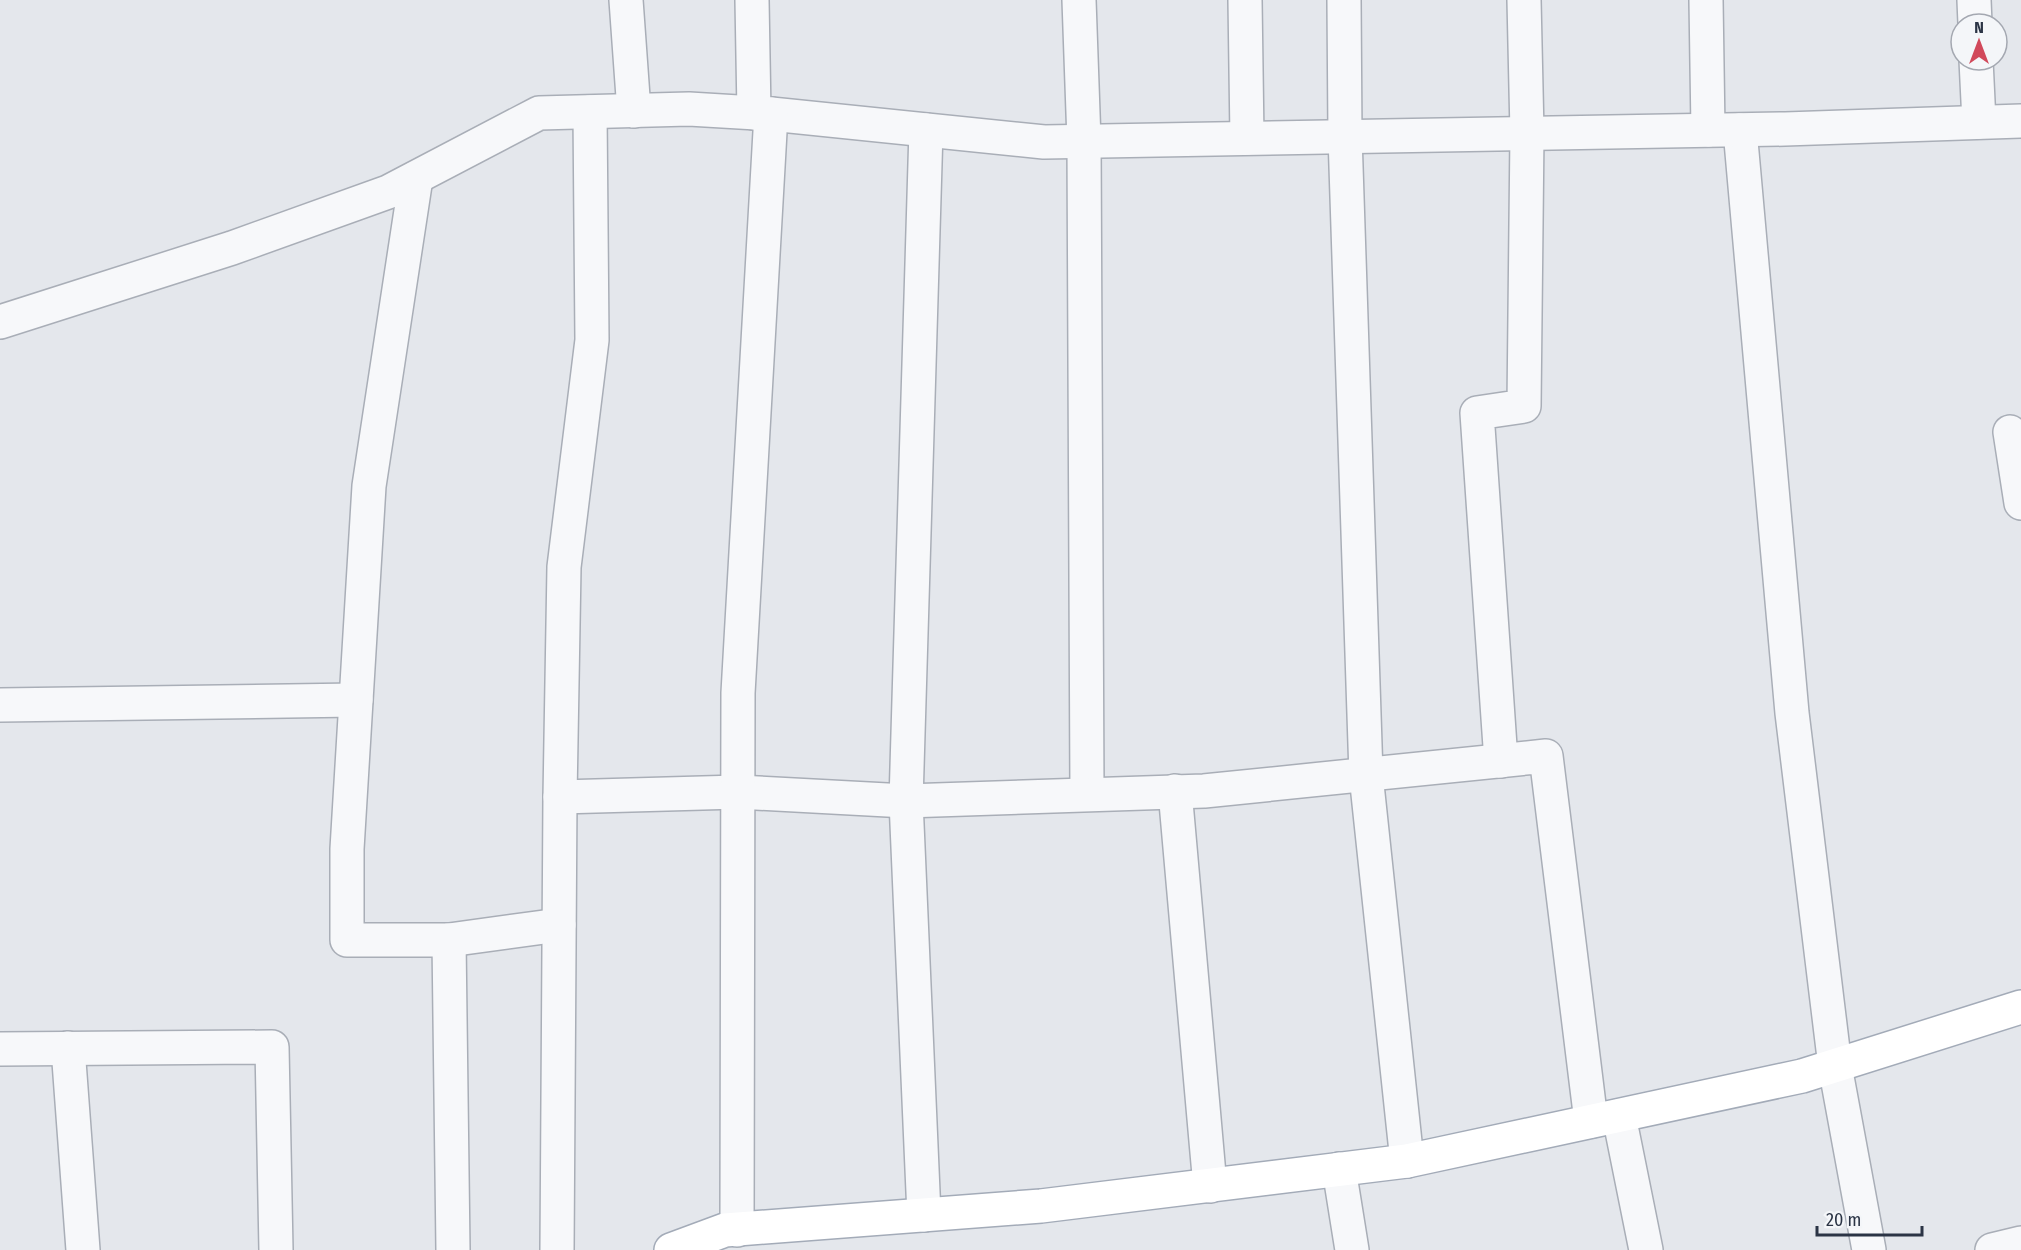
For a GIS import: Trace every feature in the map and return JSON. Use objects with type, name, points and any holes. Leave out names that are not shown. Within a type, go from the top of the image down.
[{"type":"main road","points":[[671,1250],[725,1230],[1041,1206],[1407,1161],[1802,1076],[2021,1006]]},
{"type":"street","points":[[626,0],[634,111]]},
{"type":"street","points":[[737,1230],[738,693],[762,114],[752,0]]},
{"type":"street","points":[[1079,0],[1084,141],[1087,794]]},
{"type":"street","points":[[1245,0],[1247,138]]},
{"type":"street","points":[[1344,0],[1345,136],[1366,775],[1407,1161]]},
{"type":"street","points":[[1501,761],[1477,413],[1524,406],[1527,133],[1524,0]]},
{"type":"street","points":[[1706,0],[1724,130],[1835,1066],[1869,1250]]},
{"type":"street","points":[[1977,72],[1979,122]]},
{"type":"street","points":[[0,322],[232,248],[388,192],[539,113],[689,109],[1044,142],[1724,130],[1979,122],[2020,124]]},
{"type":"street","points":[[557,1250],[564,567],[592,340],[590,112]]},
{"type":"street","points":[[924,1215],[906,801],[926,130]]},
{"type":"street","points":[[416,178],[369,486],[347,849],[347,940],[449,940],[559,925]]},
{"type":"street","points":[[2010,432],[2021,503]]},
{"type":"street","points":[[0,705],[356,700]]},
{"type":"street","points":[[560,797],[738,792],[906,801],[1204,791],[1546,756],[1605,1118],[1646,1250]]},
{"type":"street","points":[[1175,791],[1210,1186]]},
{"type":"street","points":[[449,940],[453,1250]]},
{"type":"street","points":[[0,1049],[272,1047],[276,1250]]},
{"type":"street","points":[[68,1048],[83,1250]]},
{"type":"street","points":[[1339,1169],[1352,1250]]},
{"type":"street","points":[[1992,1250],[2021,1243]]}]
